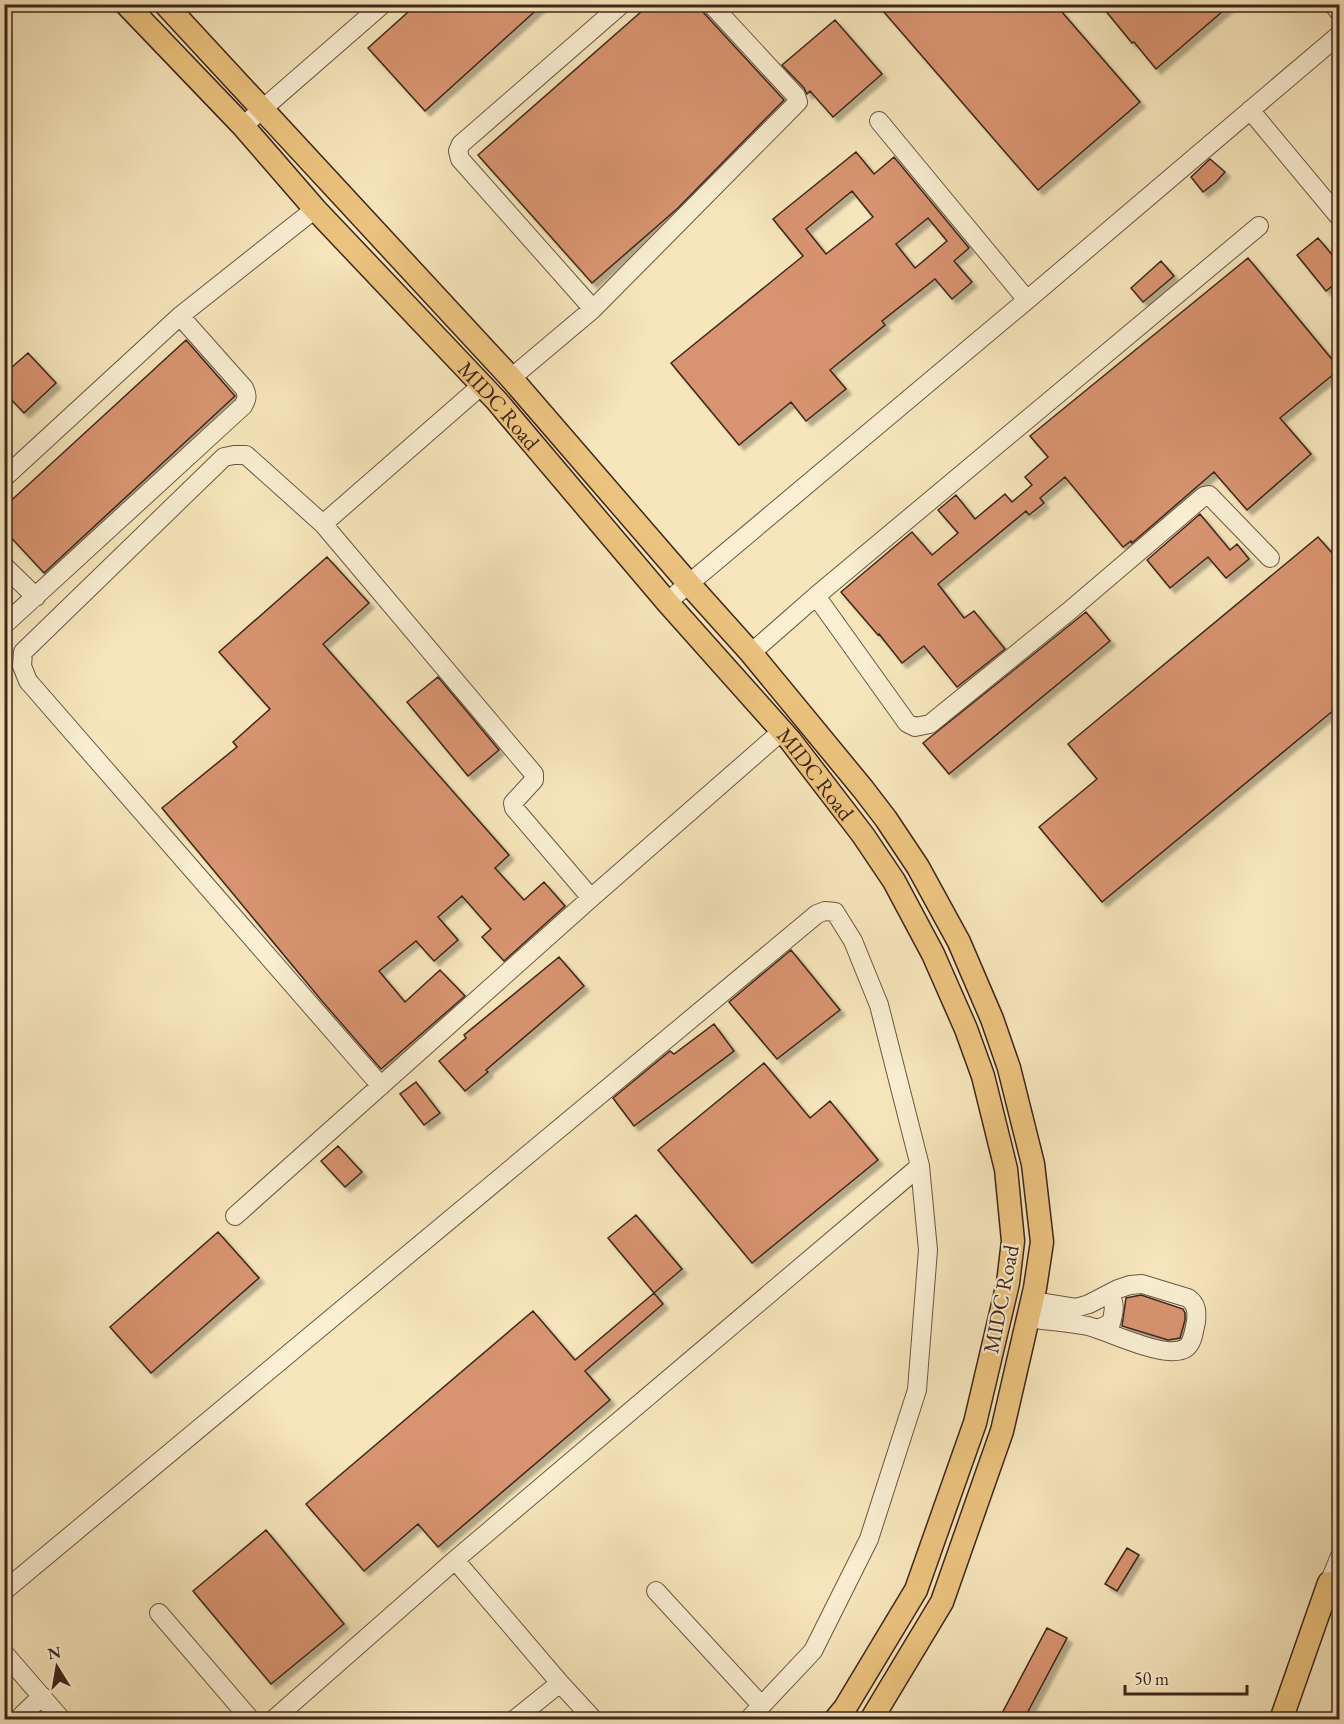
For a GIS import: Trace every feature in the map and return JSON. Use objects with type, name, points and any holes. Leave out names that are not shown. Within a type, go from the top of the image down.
[{"type":"main road","name":"MIDC Road","points":[[126,4],[243,126],[315,209],[482,385],[782,731],[863,835],[894,881],[933,954],[966,1029],[983,1076],[1006,1169],[1013,1241],[1008,1283],[975,1423],[916,1590],[845,1708],[835,1719]]},
{"type":"main road","name":"MIDC Road","points":[[165,4],[511,378],[751,653],[886,819],[918,867],[963,953],[992,1019],[1009,1068],[1033,1164],[1042,1242],[1030,1310],[1002,1431],[942,1602],[871,1719]]},
{"type":"main road","points":[[1281,1719],[1334,1583]]},
{"type":"street","points":[[243,126],[383,4]]},
{"type":"street","points":[[593,309],[460,159],[459,151],[461,144],[622,4]]},
{"type":"street","points":[[511,378],[593,309],[798,102],[796,96],[711,4]]},
{"type":"street","points":[[1333,4],[1340,13]]},
{"type":"street","points":[[668,602],[1340,34]]},
{"type":"street","points":[[1250,110],[1340,218]]},
{"type":"street","points":[[879,121],[1027,300]]},
{"type":"street","points":[[4,478],[180,316],[315,209]]},
{"type":"street","points":[[751,653],[1259,226]]},
{"type":"street","points":[[4,626],[243,406],[247,399],[244,388],[180,316]]},
{"type":"street","points":[[323,524],[482,385]]},
{"type":"street","points":[[381,1086],[28,681],[22,666],[22,652],[224,457],[246,455],[323,524],[534,774],[534,780],[513,803],[514,808],[591,898]]},
{"type":"street","points":[[816,597],[907,723],[915,727],[930,724],[1068,612],[1204,496],[1209,495],[1270,558]]},
{"type":"street","points":[[4,566],[36,597]]},
{"type":"street","points":[[236,1216],[591,898],[782,731]]},
{"type":"street","points":[[4,1591],[817,914],[825,911],[835,912],[854,941],[879,1005],[920,1166],[928,1250],[917,1390],[869,1539],[813,1651],[748,1719]]},
{"type":"street","points":[[273,1719],[455,1560],[920,1166]]},
{"type":"street","points":[[1142,1284],[1188,1298],[1194,1302],[1196,1320],[1191,1342],[1186,1348],[1176,1351],[1161,1350],[1030,1310],[1076,1308],[1130,1285],[1142,1284]]},
{"type":"street","points":[[1098,1329],[1111,1323],[1114,1300],[1109,1294]]},
{"type":"street","points":[[1334,1583],[1340,1556]]},
{"type":"street","points":[[455,1560],[560,1683],[594,1719]]},
{"type":"street","points":[[656,1591],[761,1705]]},
{"type":"street","points":[[159,1613],[251,1719]]},
{"type":"street","points":[[4,1653],[62,1719]]},
{"type":"street","points":[[514,1719],[560,1683]]},
{"type":"street","points":[[17,1719],[42,1696]]},
{"type":"building","points":[[417,4],[543,4],[425,111],[368,48]]},
{"type":"building","points":[[650,4],[700,4],[703,12],[784,100],[678,208],[592,283],[478,155]]},
{"type":"building","points":[[877,4],[1055,4],[1140,102],[1038,190]]},
{"type":"building","points":[[1100,4],[1231,4],[1156,69]]},
{"type":"building","points":[[835,20],[882,74],[833,117],[810,91],[807,94],[782,65]]},
{"type":"building","points":[[856,152],[874,174],[894,157],[969,248],[954,261],[972,282],[952,299],[935,279],[882,321],[885,325],[830,370],[846,389],[806,421],[791,402],[739,445],[671,363],[803,256],[773,219]],"holes":[[[852,191],[873,217],[826,254],[806,229]],[[928,218],[947,241],[915,268],[896,244]]]},
{"type":"building","points":[[1210,159],[1225,172],[1203,192],[1191,177]]},
{"type":"building","points":[[1318,238],[1340,264],[1340,280],[1326,291],[1297,255]]},
{"type":"building","points":[[1248,258],[1340,369],[1280,418],[1311,454],[1247,510],[1214,472],[1132,543],[1131,541],[1123,547],[1065,477],[1040,498],[1044,503],[1029,515],[1026,511],[938,584],[964,618],[974,611],[1005,649],[957,687],[924,646],[902,663],[841,592],[912,532],[932,555],[958,533],[938,510],[956,495],[975,519],[1005,494],[1012,502],[1032,485],[1025,477],[1048,457],[1030,436]]},
{"type":"building","points":[[1161,261],[1174,276],[1143,302],[1131,288]]},
{"type":"building","points":[[186,340],[235,396],[44,573],[4,530],[4,507]]},
{"type":"building","points":[[28,353],[56,383],[24,413],[4,392],[4,374]]},
{"type":"building","points":[[1200,514],[1230,550],[1237,544],[1249,559],[1226,578],[1208,557],[1170,588],[1147,560]]},
{"type":"building","points":[[1318,537],[1340,562],[1340,705],[1102,902],[1039,827],[1097,779],[1068,744]]},
{"type":"building","points":[[327,557],[369,603],[323,644],[509,855],[495,868],[524,900],[544,882],[565,906],[504,961],[482,937],[491,929],[462,896],[438,917],[458,940],[434,961],[416,941],[379,971],[405,1002],[440,970],[465,996],[381,1069],[162,808],[237,747],[233,742],[270,709],[219,652]]},
{"type":"building","points":[[1086,612],[1110,641],[949,774],[923,743]]},
{"type":"building","points":[[438,677],[499,750],[468,776],[407,702]]},
{"type":"building","points":[[791,950],[840,1010],[777,1059],[729,1002]]},
{"type":"building","points":[[559,957],[584,986],[486,1070],[488,1072],[465,1091],[439,1061],[466,1038],[464,1035]]},
{"type":"building","points":[[714,1024],[734,1051],[634,1126],[613,1098],[670,1051],[674,1054]]},
{"type":"building","points":[[764,1063],[810,1118],[830,1101],[878,1160],[752,1263],[658,1150]]},
{"type":"building","points":[[416,1082],[440,1113],[424,1125],[400,1094]]},
{"type":"building","points":[[338,1146],[362,1172],[345,1187],[321,1161]]},
{"type":"building","points":[[636,1215],[682,1269],[654,1293],[608,1238]]},
{"type":"building","points":[[218,1232],[259,1278],[151,1373],[110,1327]]},
{"type":"building","points":[[654,1293],[663,1304],[585,1371],[610,1400],[438,1547],[418,1524],[364,1571],[306,1504],[533,1311],[575,1360]]},
{"type":"building","points":[[1141,1295],[1183,1309],[1185,1320],[1180,1338],[1168,1340],[1122,1326],[1126,1298]]},
{"type":"building","points":[[266,1530],[344,1624],[271,1684],[193,1591]]},
{"type":"building","points":[[1127,1548],[1139,1555],[1117,1591],[1105,1584]]},
{"type":"building","points":[[1047,1628],[1067,1638],[1024,1719],[999,1719]]}]
